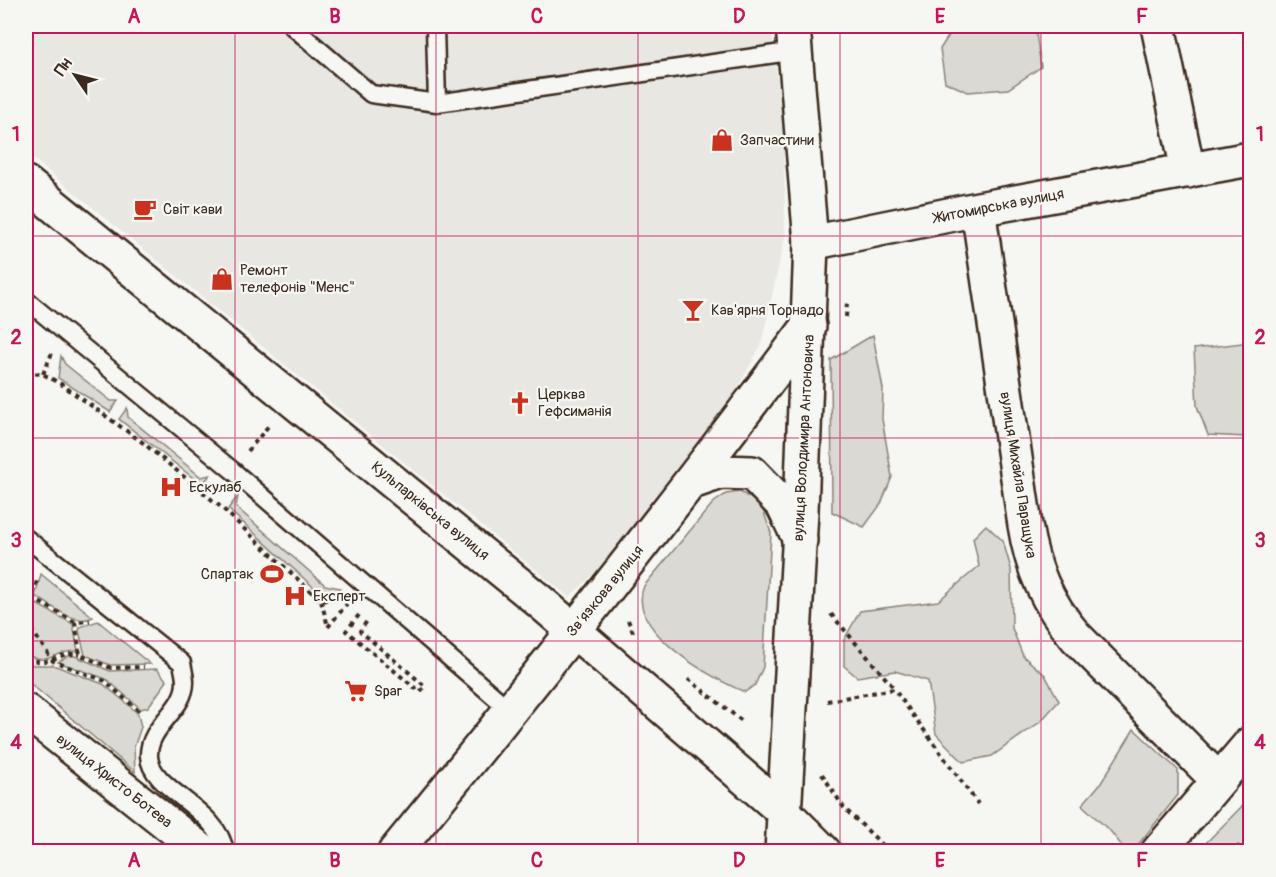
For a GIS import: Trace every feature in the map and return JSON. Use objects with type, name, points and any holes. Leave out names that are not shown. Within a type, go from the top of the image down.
[{"type":"street","points":[[1158,26],[1188,171]]},
{"type":"street","name":"вулиця Володимира Антоновича","points":[[782,852],[800,540],[811,243],[795,38]]},
{"type":"street","name":"Житомирська вулиця","points":[[811,243],[978,209],[1251,159]]},
{"type":"street","name":"Кульпарківська вулиця","points":[[26,183],[529,592],[783,811],[824,852]]},
{"type":"street","name":"вулиця Михайла Паращука","points":[[978,209],[1024,525],[1030,557],[1040,585],[1055,612],[1076,637],[1218,780]]},
{"type":"street","name":"Звʼязкова вулиця","points":[[395,852],[511,711],[692,482],[809,326]]},
{"type":"street","points":[[692,482],[721,472],[752,473],[783,505],[800,540]]},
{"type":"street","name":"вулиця Христо Ботева","points":[[26,711],[202,852]]},
{"type":"street","points":[[1158,852],[1251,744]]},
{"type":"lane","points":[[292,26],[371,94],[437,103],[795,38]]},
{"type":"lane","points":[[435,26],[437,103]]},
{"type":"lane","points":[[26,300],[232,470],[511,711]]},
{"type":"lane","points":[[26,538],[182,663],[185,682],[181,698],[154,735],[149,756],[156,774],[218,831],[225,852]]},
{"type":"path","points":[[26,373],[43,374],[60,384],[142,442],[222,508],[321,601],[328,627],[348,603]]},
{"type":"path","points":[[232,470],[270,424]]},
{"type":"path","points":[[26,611],[38,576]]},
{"type":"path","points":[[321,601],[340,596],[376,627]]},
{"type":"path","points":[[32,598],[75,622],[83,623],[98,617]]},
{"type":"path","points":[[626,611],[630,628],[638,642]]},
{"type":"path","points":[[828,612],[894,689],[978,804]]},
{"type":"path","points":[[360,613],[346,631],[420,692],[425,686],[360,631],[368,620]]},
{"type":"path","points":[[26,622],[53,661]]},
{"type":"path","points":[[75,622],[80,655]]},
{"type":"path","points":[[53,661],[67,653],[80,655],[111,668],[147,667]]},
{"type":"path","points":[[26,657],[33,661],[53,661],[105,681],[159,728]]},
{"type":"path","points":[[685,678],[742,721]]},
{"type":"path","points":[[827,700],[894,689]]},
{"type":"path","points":[[818,768],[844,808],[890,852]]},
{"type":"shaded area","points":[[26,26],[771,26],[784,137],[785,237],[761,345],[714,431],[603,566],[569,597],[26,153]]},
{"type":"shaded area","points":[[955,26],[1035,26],[1041,67],[1008,89],[968,92],[945,82],[940,49]]},
{"type":"shaded area","points":[[873,335],[883,389],[882,419],[892,477],[881,504],[864,527],[832,512],[831,360]]},
{"type":"shaded area","points":[[1250,342],[1250,455],[1246,437],[1208,435],[1197,406],[1194,349]]},
{"type":"shaded area","points":[[61,356],[65,364],[111,401],[118,401],[110,412],[58,378]]},
{"type":"shaded area","points":[[127,408],[128,417],[201,477],[210,475],[202,485],[119,419]]},
{"type":"shaded area","points":[[740,492],[761,504],[771,533],[763,667],[755,685],[745,692],[730,686],[675,651],[647,619],[642,603],[644,586],[713,503],[726,494]]},
{"type":"shaded area","points":[[238,496],[236,507],[325,585],[340,588],[337,592],[322,595],[228,509]]},
{"type":"shaded area","points":[[986,525],[1003,541],[1011,569],[1012,628],[1023,656],[1045,675],[1059,701],[1040,722],[992,756],[963,762],[936,734],[928,681],[895,671],[857,677],[844,666],[844,640],[860,611],[938,601],[979,566],[973,538]]},
{"type":"shaded area","points":[[41,574],[93,617],[78,619],[71,617],[35,596]]},
{"type":"shaded area","points":[[33,602],[73,624],[78,651],[70,651],[46,659],[34,658],[26,654],[26,615]]},
{"type":"shaded area","points":[[98,621],[150,664],[110,665],[85,655],[80,627]]},
{"type":"shaded area","points":[[68,656],[75,656],[110,671],[157,669],[167,681],[148,707],[141,709],[106,679],[58,662]]},
{"type":"shaded area","points":[[26,661],[33,665],[53,665],[103,684],[138,714],[141,727],[134,747],[135,772],[26,680]]},
{"type":"shaded area","points":[[1134,729],[1178,770],[1178,795],[1133,851],[1126,851],[1111,832],[1082,805],[1101,783]]},
{"type":"shaded area","points":[[1250,798],[1250,851],[1238,845],[1233,851],[1198,851]]},
{"type":"place","name":"Запчастини","points":[[722,140]]},
{"type":"place","name":"Світ кави","points":[[145,209]]},
{"type":"place","name":"Ремонт телефонів \"Менс\"","points":[[222,279]]},
{"type":"place","name":"Кав'ярня Торнадо","points":[[693,310]]},
{"type":"place","name":"Церква Гефсиманія","points":[[520,403]]},
{"type":"place","name":"Ескулаб","points":[[171,487]]},
{"type":"place","name":"Спартак","points":[[272,574]]},
{"type":"place","name":"Експерт","points":[[295,596]]},
{"type":"place","name":"Spar","points":[[356,691]]}]
